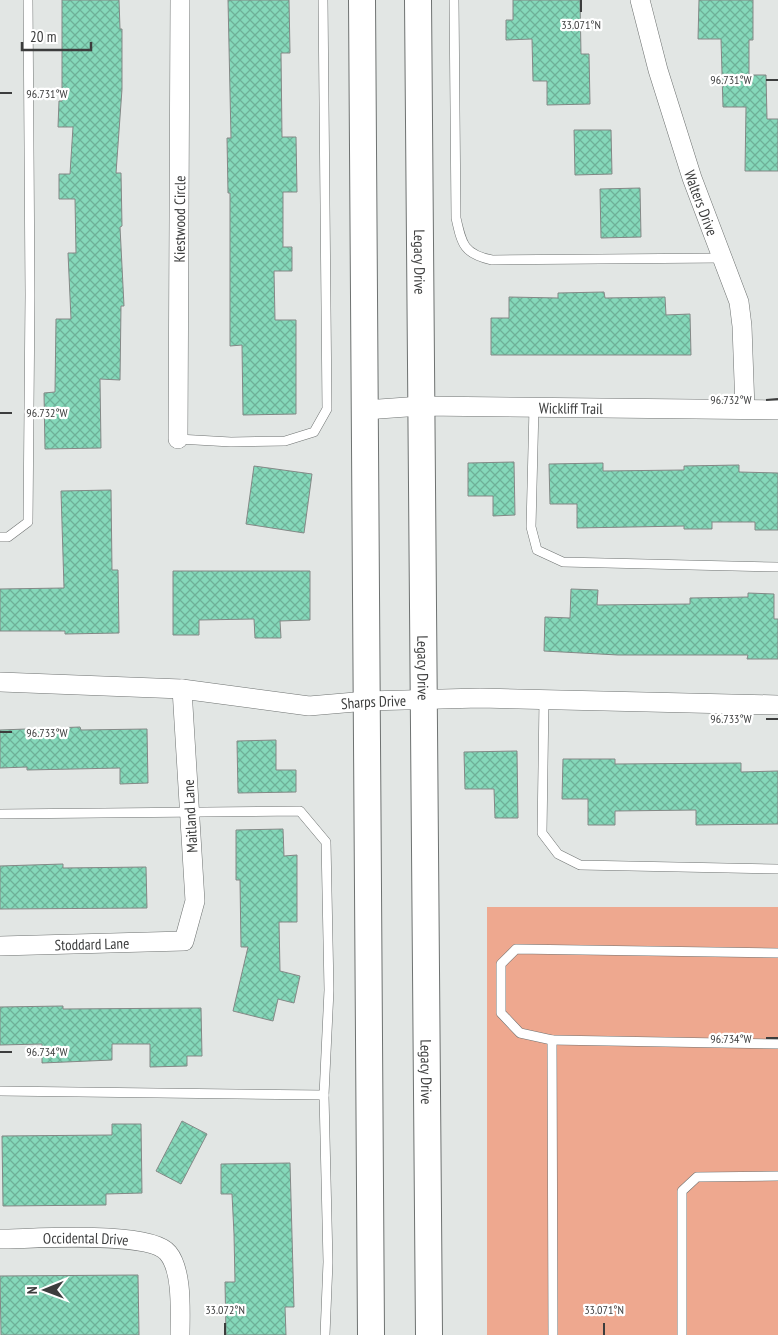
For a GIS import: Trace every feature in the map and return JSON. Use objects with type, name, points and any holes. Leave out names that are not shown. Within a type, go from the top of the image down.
[{"type":"main road","points":[[362,0],[371,1335]]},
{"type":"main road","name":"Legacy Drive","points":[[418,0],[429,1335]]},
{"type":"street","name":"Kiestwood Circle","points":[[178,439],[180,0]]},
{"type":"street","name":"Walters Drive","points":[[640,0],[658,70],[692,178],[739,302],[742,326],[745,409]]},
{"type":"street","name":"Wickliff Trail","points":[[365,410],[421,406],[778,410]]},
{"type":"street","name":"Sharps Drive","points":[[0,682],[182,689],[309,706],[367,701],[480,698],[778,705]]},
{"type":"street","name":"Maitland Lane","points":[[182,689],[195,900],[184,941]]},
{"type":"street","name":"Stoddard Lane","points":[[0,946],[184,941]]},
{"type":"street","name":"Occidental Drive","points":[[0,1239],[125,1238],[150,1242],[168,1252],[176,1272],[180,1335]]},
{"type":"lane","points":[[0,537],[8,537],[28,522],[30,294],[28,0]]},
{"type":"lane","points":[[178,439],[231,442],[285,441],[314,432],[327,408],[323,0]]},
{"type":"lane","points":[[454,0],[456,218],[460,239],[473,256],[492,260],[723,258]]},
{"type":"lane","points":[[534,408],[531,527],[537,550],[562,562],[778,567]]},
{"type":"lane","points":[[544,700],[542,833],[558,854],[580,865],[778,870]]},
{"type":"lane","points":[[0,814],[154,814],[300,811],[326,842],[329,990],[324,1095],[328,1262],[325,1335]]},
{"type":"lane","points":[[778,954],[516,949],[501,964],[501,1013],[520,1033],[552,1040],[778,1044]]},
{"type":"lane","points":[[552,1040],[553,1335]]},
{"type":"lane","points":[[0,1091],[324,1095]]},
{"type":"lane","points":[[682,1335],[682,1191],[697,1177],[778,1176]]},
{"type":"shaded area","points":[[487,907],[778,907],[778,1335],[487,1335]]},
{"type":"building","points":[[62,0],[119,0],[120,29],[122,29],[122,89],[116,173],[121,173],[122,226],[120,227],[124,306],[121,306],[120,380],[100,379],[101,448],[45,449],[44,393],[55,392],[56,319],[71,319],[68,253],[76,253],[75,199],[59,199],[59,174],[70,174],[73,127],[58,127],[59,101],[62,101]]},
{"type":"building","points":[[228,0],[289,0],[290,53],[281,53],[282,137],[296,137],[297,192],[283,192],[283,247],[292,247],[292,271],[274,271],[275,320],[296,320],[296,414],[243,415],[242,345],[230,346],[230,193],[228,193],[227,138],[231,138]]},
{"type":"building","points":[[513,0],[580,0],[581,54],[589,54],[590,104],[547,105],[547,81],[533,81],[532,39],[506,40],[506,20],[513,20]]},
{"type":"building","points":[[699,0],[753,0],[753,40],[749,40],[749,75],[766,75],[767,119],[778,119],[778,171],[745,171],[746,107],[723,107],[721,39],[698,39]]},
{"type":"building","points":[[574,130],[611,130],[612,174],[575,175]]},
{"type":"building","points":[[640,188],[641,237],[601,238],[600,189]]},
{"type":"building","points":[[604,292],[605,298],[665,297],[666,315],[690,314],[691,355],[491,355],[491,318],[509,318],[509,297],[558,298],[558,293]]},
{"type":"building","points":[[514,462],[515,515],[493,516],[493,496],[468,496],[468,463]]},
{"type":"building","points":[[603,463],[603,471],[684,470],[684,466],[739,465],[739,472],[778,473],[778,530],[755,530],[755,522],[712,522],[712,529],[684,529],[684,526],[577,528],[577,504],[550,504],[549,464]]},
{"type":"building","points":[[254,466],[312,474],[304,533],[246,524]]},
{"type":"building","points":[[111,490],[112,570],[118,570],[119,633],[65,634],[65,631],[0,631],[0,589],[64,588],[61,491]]},
{"type":"building","points":[[173,571],[310,571],[310,620],[280,621],[281,638],[255,638],[254,619],[199,620],[199,635],[173,635]]},
{"type":"building","points":[[571,589],[598,590],[597,605],[690,604],[690,598],[748,597],[748,593],[774,594],[774,619],[778,619],[778,659],[747,659],[748,655],[618,655],[544,651],[545,617],[570,618]]},
{"type":"building","points":[[80,727],[81,730],[147,729],[148,783],[120,784],[120,768],[27,770],[27,767],[0,768],[0,730]]},
{"type":"building","points":[[276,740],[276,770],[296,770],[296,792],[238,793],[237,741]]},
{"type":"building","points":[[517,751],[518,818],[495,818],[494,789],[465,789],[464,752]]},
{"type":"building","points":[[563,759],[615,759],[615,764],[741,763],[741,772],[778,771],[778,824],[696,825],[696,810],[615,811],[615,825],[588,825],[588,799],[562,799]]},
{"type":"building","points":[[283,829],[284,856],[297,855],[297,922],[279,922],[280,971],[300,976],[294,1003],[278,999],[273,1021],[233,1011],[248,947],[241,947],[240,880],[236,880],[236,830]]},
{"type":"building","points":[[63,864],[63,868],[146,867],[147,908],[0,909],[0,866]]},
{"type":"building","points":[[63,1006],[63,1009],[201,1008],[202,1056],[187,1056],[187,1066],[150,1067],[150,1044],[112,1044],[112,1060],[42,1063],[42,1044],[0,1045],[0,1007]]},
{"type":"building","points":[[182,1121],[207,1134],[181,1184],[156,1171]]},
{"type":"building","points":[[112,1124],[141,1124],[142,1193],[106,1194],[106,1205],[3,1206],[2,1136],[112,1135]]},
{"type":"building","points":[[290,1163],[294,1307],[285,1307],[286,1335],[226,1335],[225,1282],[235,1282],[234,1234],[232,1194],[221,1194],[221,1164]]},
{"type":"building","points":[[138,1275],[139,1335],[1,1335],[0,1276]]}]
